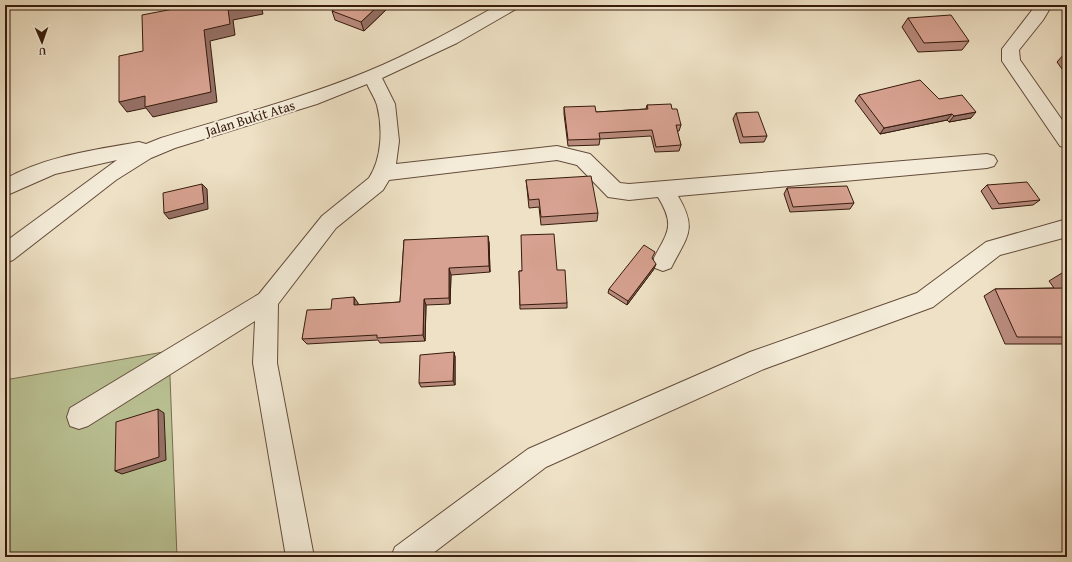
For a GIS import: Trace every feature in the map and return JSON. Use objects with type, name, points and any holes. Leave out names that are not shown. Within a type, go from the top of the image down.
[{"type":"street","name":"Jalan Bukit Atas","points":[[5,254],[127,162],[168,143],[311,99],[372,76],[451,39],[510,5]]},
{"type":"street","points":[[1044,5],[1040,13],[1020,35],[1010,49],[1011,61],[1067,141]]},
{"type":"street","points":[[79,417],[267,301],[329,222],[376,184],[384,173],[388,163],[390,141],[386,104],[372,76]]},
{"type":"street","points":[[5,188],[24,178],[68,164],[168,143]]},
{"type":"street","points":[[384,173],[557,153],[582,159],[615,191],[628,192],[987,161]]},
{"type":"street","points":[[663,262],[680,228],[681,220],[678,212],[664,190]]},
{"type":"street","points":[[405,557],[537,458],[758,360],[925,300],[994,248],[1067,228]]},
{"type":"street","points":[[267,301],[265,363],[300,557]]},
{"type":"green space","points":[[169,351],[177,557],[5,557],[5,380]]},
{"type":"building","points":[[194,5],[247,5],[228,9],[230,24],[204,30],[211,92],[145,107],[145,96],[119,102],[119,56],[143,51],[142,15]]},
{"type":"building","points":[[339,5],[379,5],[361,22],[332,11]]},
{"type":"building","points":[[951,15],[969,41],[924,43],[908,18]]},
{"type":"building","points":[[920,80],[939,99],[962,95],[976,112],[954,116],[952,114],[884,128],[859,95]]},
{"type":"building","points":[[671,104],[672,109],[677,109],[681,125],[676,125],[681,145],[656,147],[652,130],[599,133],[600,139],[568,140],[564,107],[595,106],[596,112],[648,109],[647,105]]},
{"type":"building","points":[[758,112],[767,136],[743,137],[736,113]]},
{"type":"building","points":[[591,176],[598,213],[541,217],[539,199],[529,200],[526,180]]},
{"type":"building","points":[[1027,182],[1040,200],[999,204],[987,185]]},
{"type":"building","points":[[202,184],[204,203],[164,213],[163,193]]},
{"type":"building","points":[[847,186],[854,203],[793,207],[787,188]]},
{"type":"building","points":[[554,234],[557,270],[565,270],[567,303],[520,305],[519,271],[522,271],[521,235]]},
{"type":"building","points":[[488,236],[489,266],[449,268],[449,298],[424,299],[423,335],[377,338],[377,335],[302,339],[307,310],[331,309],[332,299],[354,297],[354,305],[400,302],[404,240]]},
{"type":"building","points":[[644,245],[655,252],[652,258],[656,264],[628,301],[609,289]]},
{"type":"building","points":[[1062,273],[1067,273],[1067,282]]},
{"type":"building","points":[[1067,288],[1067,337],[1017,337],[995,289]]},
{"type":"building","points":[[454,352],[453,381],[419,383],[420,355]]},
{"type":"building","points":[[158,409],[159,457],[115,471],[116,422]]}]
